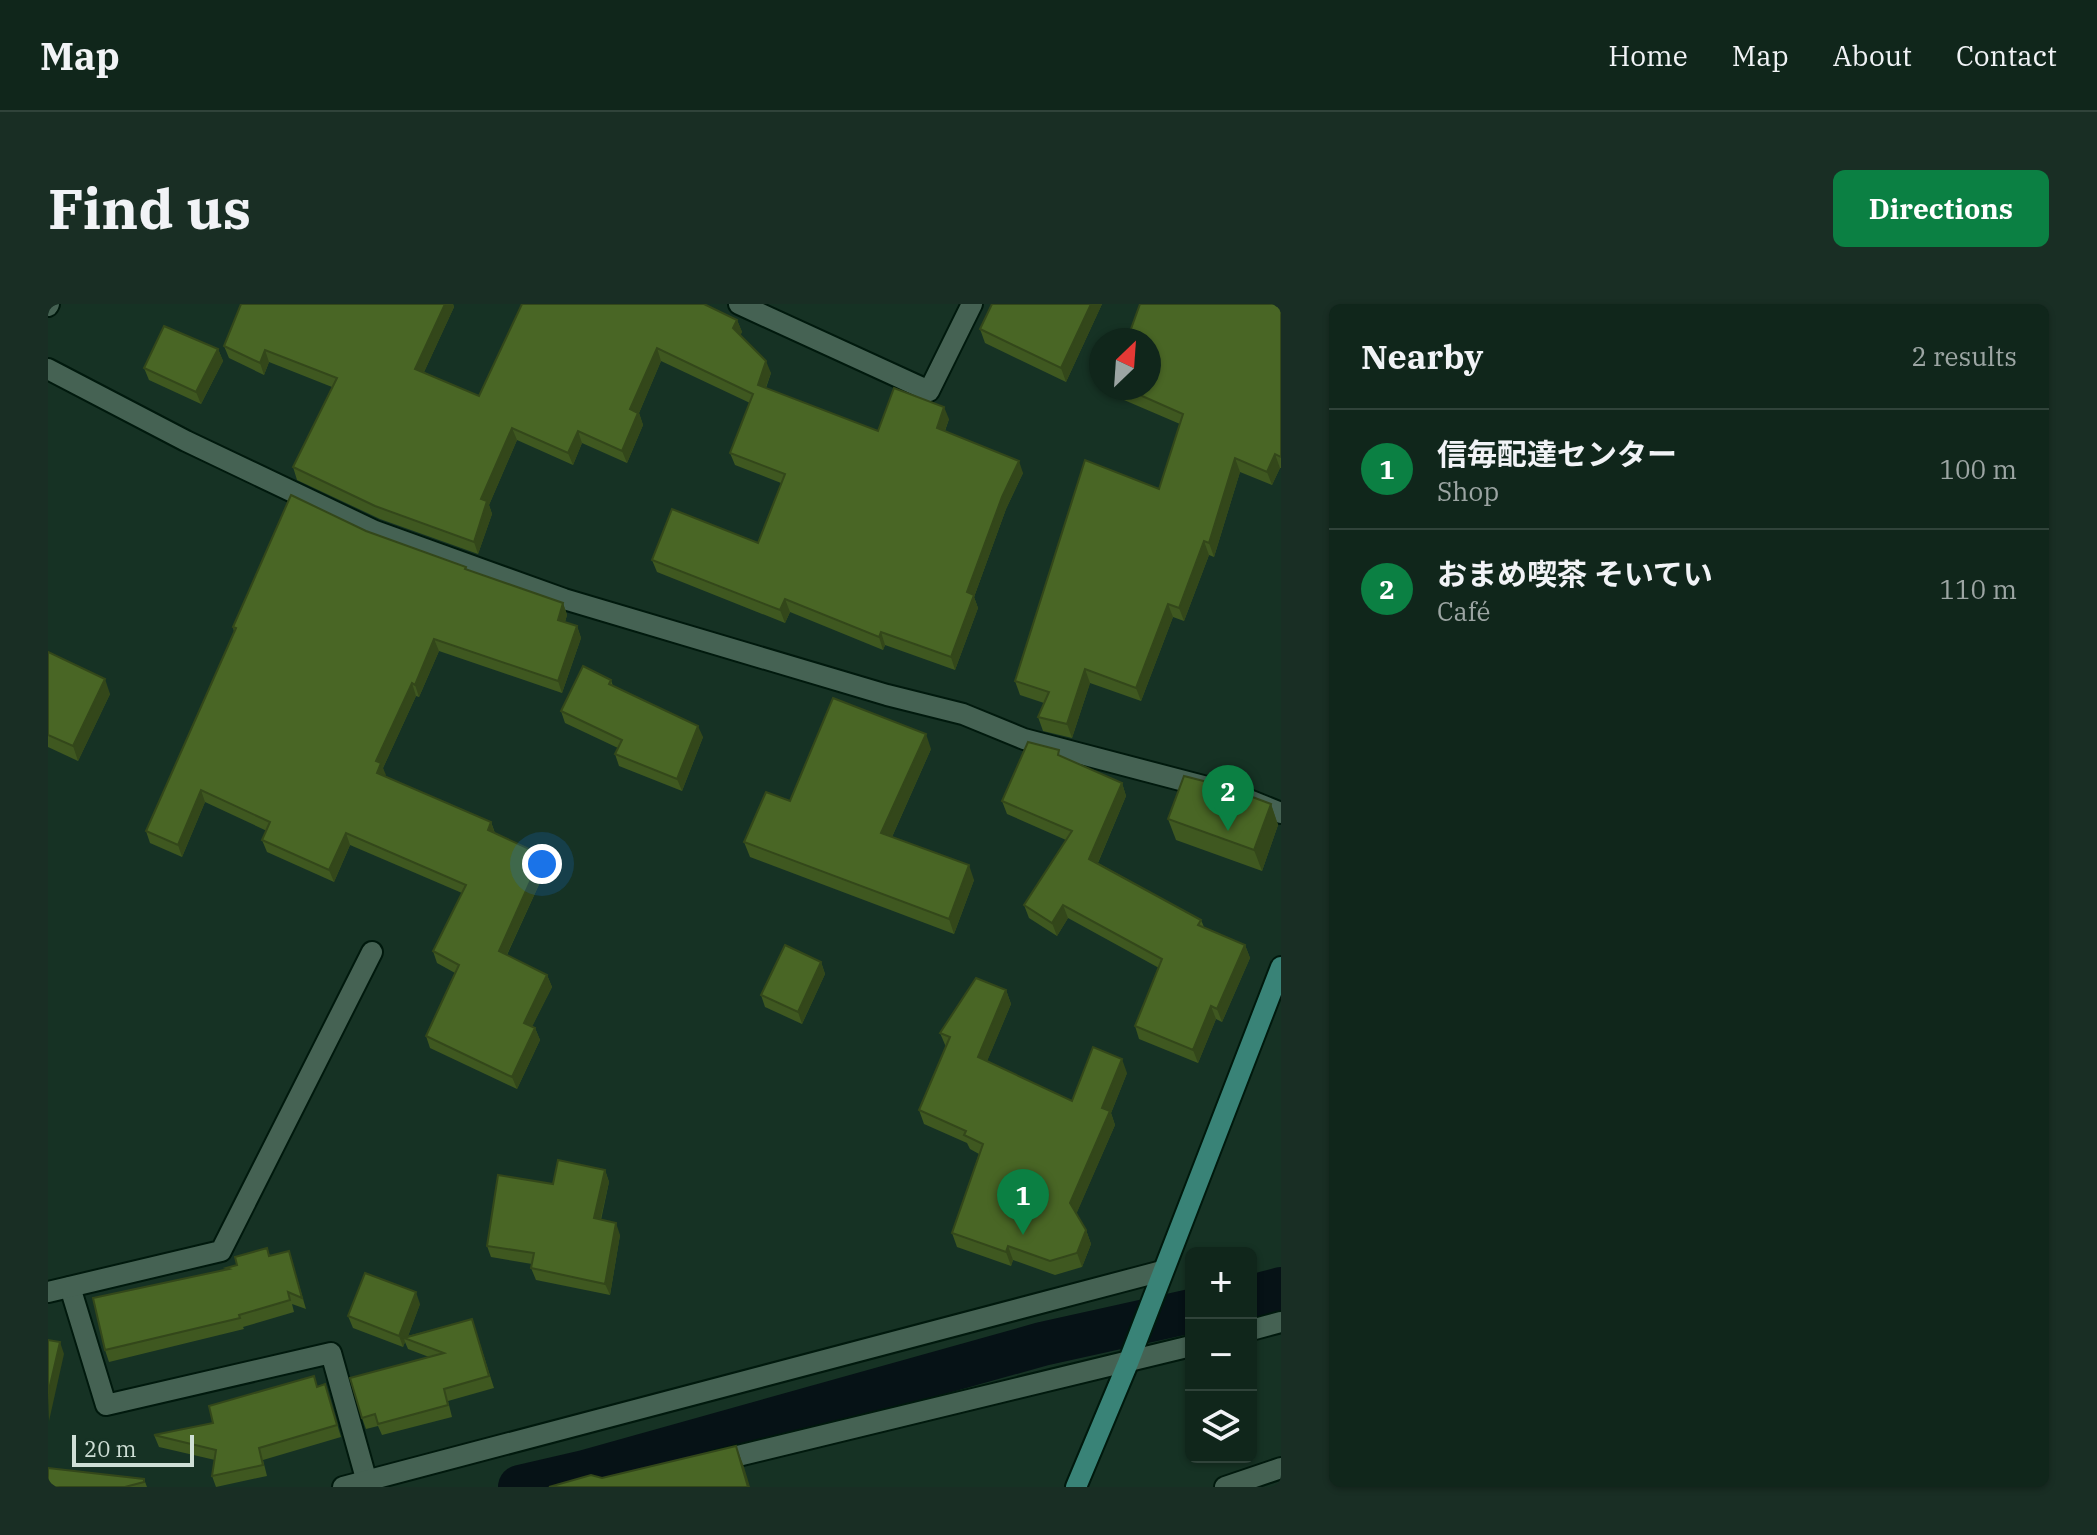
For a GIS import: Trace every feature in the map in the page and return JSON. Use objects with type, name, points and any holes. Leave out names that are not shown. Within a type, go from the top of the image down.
[{"type":"street","points":[[739,304],[929,391],[972,304]]},
{"type":"street","points":[[48,369],[186,441],[375,531],[549,594],[887,695],[963,714],[1024,739],[1227,793],[1281,813]]},
{"type":"street","points":[[48,1292],[221,1251],[372,952]]},
{"type":"street","points":[[1076,1487],[1281,967]]},
{"type":"street","points":[[343,1487],[1162,1271]]},
{"type":"street","points":[[70,1287],[106,1405],[331,1353],[367,1482]]},
{"type":"street","points":[[1257,1328],[1281,1322]]},
{"type":"street","points":[[699,1465],[1130,1356],[1185,1347]]},
{"type":"street","points":[[1225,1487],[1281,1468]]},
{"type":"building","points":[[241,304],[445,304],[415,369],[479,396],[522,304],[704,304],[737,320],[733,328],[766,361],[758,385],[878,431],[894,388],[944,407],[937,428],[1019,461],[1002,497],[967,592],[974,595],[951,657],[881,632],[879,637],[785,599],[780,610],[652,560],[672,509],[758,543],[785,474],[730,453],[753,394],[657,348],[630,409],[638,413],[622,451],[578,431],[568,453],[512,428],[481,499],[487,501],[474,542],[375,506],[293,467],[337,378],[265,350],[260,363],[224,346]]},
{"type":"building","points":[[992,304],[1091,304],[1061,368],[980,329]]},
{"type":"building","points":[[1140,304],[1281,304],[1281,457],[1275,454],[1267,472],[1235,458],[1209,543],[1204,541],[1179,608],[1168,604],[1136,688],[1085,669],[1067,724],[1038,717],[1049,692],[1015,681],[1085,460],[1159,489],[1183,414],[1151,400],[1161,400],[1161,328],[1131,328]]},
{"type":"building","points":[[164,326],[218,349],[196,392],[144,368]]},
{"type":"building","points":[[291,495],[366,531],[563,603],[558,620],[577,626],[558,681],[434,639],[415,685],[412,683],[376,761],[381,763],[377,773],[491,822],[488,830],[542,855],[499,951],[547,975],[524,1023],[535,1028],[512,1077],[426,1036],[459,965],[433,951],[466,885],[346,833],[329,870],[262,840],[270,822],[201,790],[178,845],[146,831]]},
{"type":"building","points":[[48,652],[105,679],[73,746],[48,735]]},
{"type":"building","points":[[583,666],[611,680],[609,684],[698,726],[677,779],[615,754],[622,740],[561,711]]},
{"type":"building","points":[[833,698],[926,734],[881,833],[969,865],[949,919],[744,842],[766,792],[790,801]]},
{"type":"building","points":[[1028,742],[1059,750],[1058,755],[1122,783],[1089,859],[1201,920],[1198,925],[1245,945],[1217,1009],[1211,1006],[1193,1050],[1135,1026],[1162,959],[1063,905],[1052,923],[1024,905],[1072,831],[1002,801]]},
{"type":"building","points":[[1184,776],[1223,786],[1271,804],[1254,850],[1168,819]]},
{"type":"building","points":[[785,945],[821,962],[798,1012],[761,995]]},
{"type":"building","points":[[976,978],[1006,990],[978,1057],[1072,1101],[1093,1047],[1122,1059],[1102,1108],[1110,1111],[1070,1203],[1086,1230],[1077,1253],[1050,1261],[1008,1246],[1006,1252],[952,1233],[983,1144],[964,1135],[966,1131],[919,1110],[950,1037],[940,1033]]},
{"type":"building","points":[[558,1160],[605,1170],[594,1218],[616,1223],[605,1284],[531,1268],[534,1253],[487,1246],[498,1175],[553,1184]]},
{"type":"building","points":[[267,1248],[269,1256],[289,1251],[302,1298],[288,1292],[290,1300],[239,1315],[240,1318],[105,1350],[93,1298],[229,1269],[226,1268],[237,1265],[235,1257]]},
{"type":"building","points":[[365,1273],[416,1292],[399,1336],[348,1316]]},
{"type":"building","points":[[472,1319],[489,1376],[444,1389],[448,1405],[378,1424],[375,1414],[362,1418],[350,1378],[444,1353],[404,1338]]},
{"type":"building","points":[[48,1340],[60,1342],[48,1394]]},
{"type":"building","points":[[314,1376],[317,1387],[325,1384],[337,1425],[259,1448],[263,1465],[212,1476],[216,1450],[154,1435],[213,1423],[209,1406]]},
{"type":"building","points":[[736,1446],[748,1487],[549,1487],[591,1475],[602,1478]]},
{"type":"building","points":[[48,1468],[144,1479],[144,1482],[125,1487],[48,1487]]},
{"type":"waterway","points":[[1257,1295],[1281,1289]]},
{"type":"waterway","points":[[520,1487],[585,1472],[1042,1344],[1185,1312]]},
{"type":"place","name":"おまめ喫茶 そいてい","points":[[1228,831]]},
{"type":"place","name":"信毎配達センター","points":[[1023,1235]]}]
